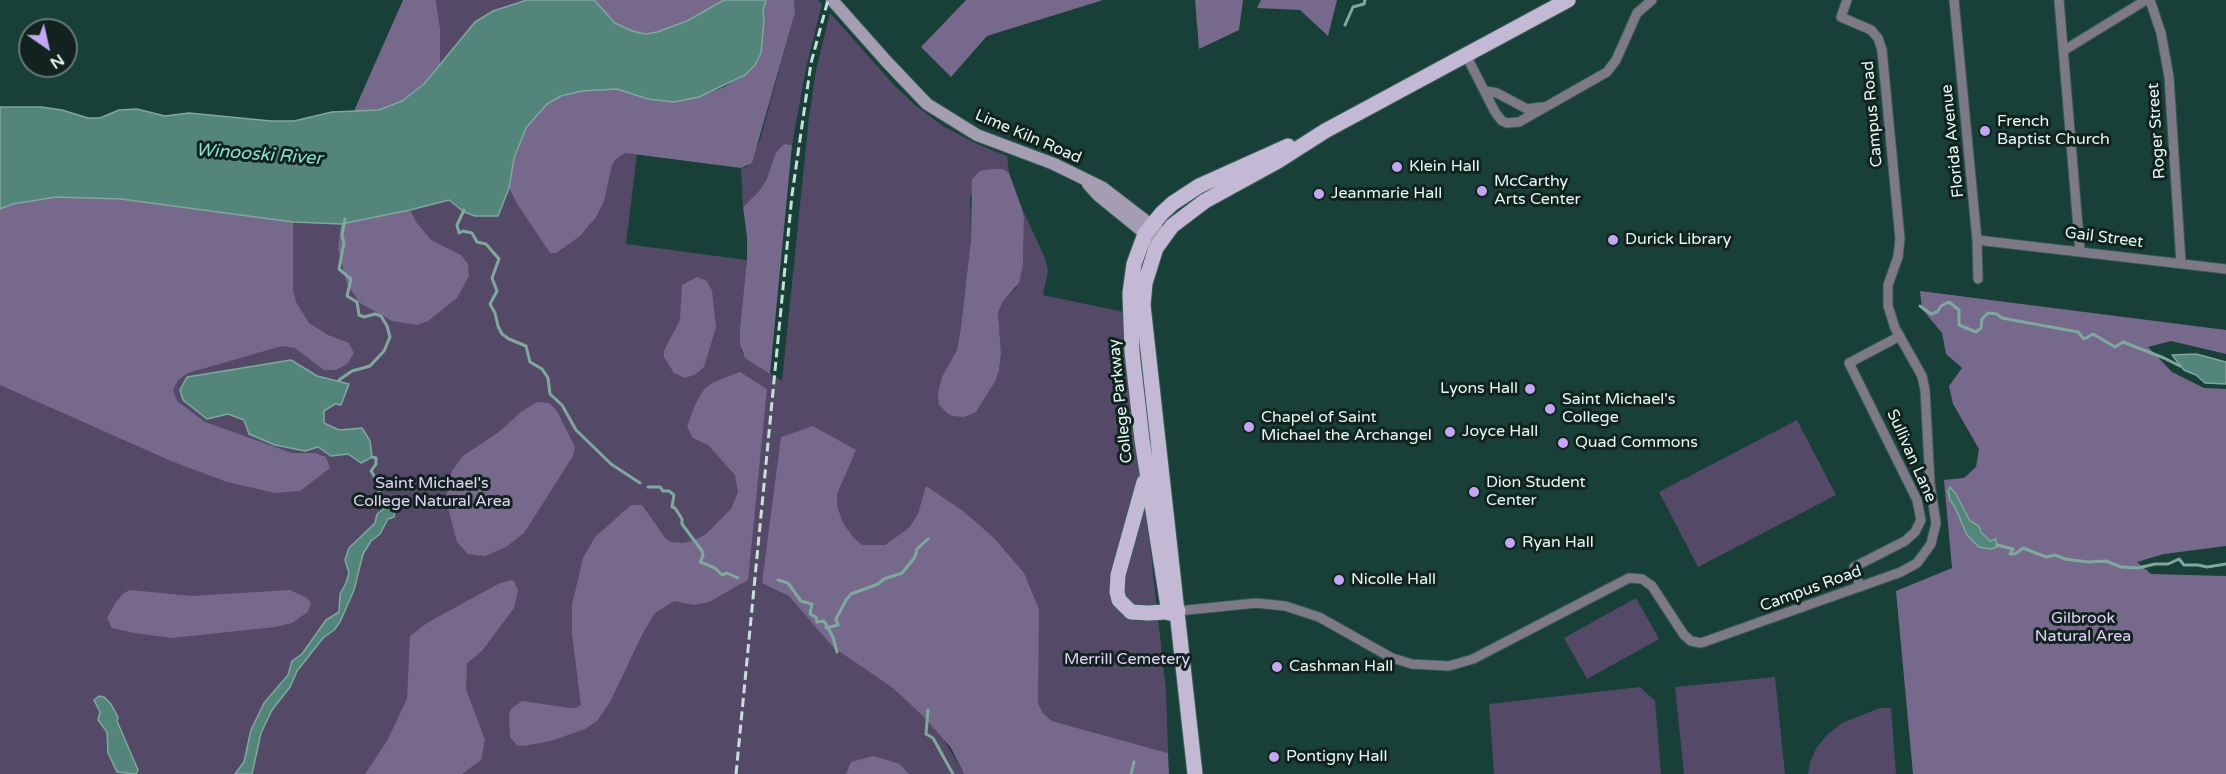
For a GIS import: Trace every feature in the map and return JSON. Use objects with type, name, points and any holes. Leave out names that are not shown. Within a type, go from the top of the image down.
[{"type":"main road","name":"College Parkway","points":[[1196,774],[1163,544],[1143,305],[1148,269],[1161,240],[1194,207],[1278,161],[1324,131],[1568,0]]},
{"type":"main road","name":"Lime Kiln Road","points":[[837,5],[910,87],[936,110],[977,135],[1054,164],[1103,188],[1161,240]]},
{"type":"main road","name":"College Parkway","points":[[1163,544],[1146,465],[1132,352],[1130,293],[1134,264],[1148,230],[1165,210],[1190,191],[1276,150],[1324,131]]},
{"type":"main road","points":[[1146,465],[1140,501],[1116,584],[1119,600],[1131,612],[1173,612]]},
{"type":"main road","points":[[1127,546],[1143,539],[1163,544]]},
{"type":"main road","name":"College Parkway","points":[[1173,612],[1185,774]]},
{"type":"street","points":[[1486,91],[1497,93],[1527,109],[1538,109],[1597,80],[1616,60],[1637,13],[1652,0]]},
{"type":"street","name":"Campus Road","points":[[1173,612],[1231,604],[1274,604],[1310,613],[1392,658],[1412,664],[1449,666],[1473,659],[1629,578],[1638,578],[1647,582],[1655,590],[1684,635],[1691,641],[1701,643],[1913,566],[1926,552],[1935,531],[1924,384],[1889,312],[1887,299],[1888,285],[1898,257],[1900,239],[1881,44],[1870,30],[1841,17],[1847,0]]},
{"type":"street","name":"Florida Avenue","points":[[1954,0],[1977,240],[1978,279]]},
{"type":"street","points":[[2059,0],[2080,250]]},
{"type":"street","points":[[2063,51],[2146,0]]},
{"type":"street","name":"Roger Street","points":[[2150,0],[2161,33],[2169,77],[2181,263]]},
{"type":"street","points":[[1466,56],[1502,121],[1513,124],[1528,118],[1550,104]]},
{"type":"street","name":"Gail Street","points":[[1977,240],[2080,250],[2226,269]]},
{"type":"street","name":"Sullivan Lane","points":[[1860,587],[1854,567],[1905,541],[1915,532],[1921,520],[1917,500],[1849,363],[1900,336]]},
{"type":"green space","points":[[403,0],[436,0],[440,28],[440,64],[424,84],[402,101],[379,110],[354,111]]},
{"type":"green space","points":[[436,0],[527,0],[475,22],[440,64],[440,28]]},
{"type":"green space","points":[[594,0],[724,0],[687,21],[646,34],[632,31],[615,23]]},
{"type":"green space","points":[[766,0],[794,0],[795,13],[752,163],[741,168],[625,153],[612,165],[604,201],[596,217],[580,236],[556,253],[550,253],[509,188],[514,158],[526,128],[535,116],[547,104],[561,96],[582,91],[617,89],[648,99],[674,102],[699,97],[724,87],[745,75],[755,65],[761,52],[763,11]]},
{"type":"green space","points":[[794,0],[818,0],[822,4],[806,68],[792,145],[784,144],[776,152],[766,181],[743,207],[741,168],[747,167],[760,140],[795,13]]},
{"type":"green space","points":[[966,0],[1103,0],[987,36],[951,77],[921,47]]},
{"type":"green space","points":[[1195,0],[1243,0],[1239,30],[1199,49]]},
{"type":"green space","points":[[1261,0],[1337,0],[1328,36],[1300,10],[1257,8]]},
{"type":"green space","name":"Saint Michael's College Natural Area","points":[[830,13],[915,105],[943,126],[977,144],[1007,156],[1009,173],[1003,169],[970,196],[971,238],[961,327],[957,350],[939,405],[952,416],[976,412],[995,382],[1001,353],[998,312],[1002,301],[1016,288],[1023,265],[1024,217],[1021,206],[1045,258],[1048,271],[1043,295],[1124,312],[1166,690],[1168,753],[1052,721],[1043,713],[1038,703],[1038,696],[944,740],[964,774],[909,774],[900,764],[870,774],[0,774],[0,209],[410,210],[449,200],[464,212],[497,216],[509,188],[514,158],[648,99],[637,154],[626,244],[747,260],[740,327],[741,351],[746,358],[782,381],[809,117],[816,70]]},
{"type":"green space","points":[[784,144],[792,145],[770,374],[745,358],[740,345],[747,260],[743,207],[766,181],[776,152]]},
{"type":"green space","points":[[1003,169],[1009,173],[1021,206],[1024,217],[1023,265],[1019,283],[1003,301],[998,312],[1001,353],[995,382],[976,412],[964,417],[952,416],[939,405],[938,393],[942,377],[957,350],[961,327],[971,238],[972,179],[980,171]]},
{"type":"green space","points":[[56,197],[121,199],[293,222],[293,290],[296,302],[309,323],[328,335],[349,343],[354,353],[347,364],[336,370],[324,370],[295,348],[282,346],[188,373],[178,380],[173,390],[177,401],[205,422],[292,453],[315,453],[326,457],[330,468],[300,491],[275,493],[227,482],[171,461],[0,385],[0,209],[13,204]]},
{"type":"green space","points":[[410,210],[416,222],[431,240],[461,255],[468,264],[469,276],[457,298],[428,321],[417,325],[392,321],[360,303],[347,284],[338,249],[341,224]]},
{"type":"green space","points":[[697,277],[707,281],[712,291],[716,327],[704,367],[696,374],[685,378],[674,373],[664,357],[664,351],[680,320],[682,285]]},
{"type":"green space","name":"Gilbrook Natural Area","points":[[1920,291],[2226,330],[2226,354],[2171,341],[2148,347],[2172,372],[2204,388],[2226,389],[2226,546],[2164,554],[2137,562],[2151,574],[2226,576],[2226,774],[1913,774],[1896,591],[1952,568],[1944,480],[1964,478],[1976,467],[1979,449],[1953,404],[1949,386],[1962,368],[1946,354],[1942,333],[1922,309]],"holes":[[[1955,507],[1964,508],[1970,521],[1979,526],[1990,541],[1979,547],[1967,535]]]},
{"type":"green space","points":[[740,372],[767,389],[748,580],[709,602],[694,605],[674,601],[655,613],[610,702],[597,721],[585,729],[551,741],[517,745],[510,737],[509,713],[522,701],[570,708],[581,705],[572,634],[572,605],[583,558],[595,537],[631,505],[642,505],[666,539],[683,543],[706,534],[731,509],[738,492],[735,475],[708,445],[693,438],[687,427],[704,389],[714,382]]},
{"type":"green space","points":[[537,402],[549,403],[557,411],[575,447],[573,456],[524,533],[506,547],[485,556],[468,554],[457,542],[447,504],[447,488],[452,471],[463,456],[499,432],[521,412]]},
{"type":"green space","points":[[1797,420],[1836,495],[1698,567],[1659,492]]},
{"type":"green space","points":[[813,426],[856,450],[837,494],[837,506],[843,523],[853,537],[862,545],[885,545],[909,528],[918,514],[926,486],[963,511],[994,538],[1024,573],[1039,609],[1038,703],[1043,713],[1052,721],[1168,753],[1169,774],[964,774],[951,748],[925,718],[893,688],[833,647],[789,596],[762,583],[781,437]]},
{"type":"green space","points":[[513,580],[518,590],[514,608],[482,651],[467,663],[466,689],[485,740],[481,760],[462,774],[365,774],[387,741],[407,699],[410,636],[427,623],[500,583]]},
{"type":"green space","points":[[130,590],[192,596],[290,590],[307,598],[311,603],[308,612],[292,623],[275,627],[172,638],[112,628],[107,618],[116,602]]},
{"type":"green space","points":[[1636,598],[1659,639],[1587,679],[1564,638]]},
{"type":"green space","points":[[1775,677],[1785,774],[1684,774],[1675,687]]},
{"type":"green space","points":[[1640,687],[1655,701],[1661,774],[1494,774],[1489,704]]},
{"type":"green space","points":[[1880,708],[1891,708],[1896,774],[1808,774],[1810,762],[1817,747],[1828,734],[1842,723]]},
{"type":"green space","points":[[873,756],[900,764],[909,774],[846,774],[851,762]]},
{"type":"water","name":"Winooski River","points":[[527,0],[594,0],[615,23],[632,31],[646,34],[687,21],[724,0],[766,0],[763,11],[761,53],[755,65],[745,75],[699,97],[674,102],[648,99],[617,89],[582,91],[561,96],[547,104],[526,128],[514,158],[509,188],[498,216],[475,216],[464,212],[449,200],[341,224],[293,222],[121,199],[56,197],[13,204],[0,209],[0,107],[41,107],[62,110],[88,118],[100,118],[119,110],[137,109],[165,116],[189,113],[271,121],[294,121],[332,112],[379,110],[402,101],[424,84],[475,22],[493,11]]},
{"type":"water","points":[[2196,354],[2226,362],[2226,384],[2205,383],[2196,375],[2184,370],[2172,355]]},
{"type":"water","points":[[291,360],[317,376],[349,384],[341,405],[335,404],[324,411],[324,423],[339,430],[362,428],[370,441],[372,457],[361,463],[348,454],[331,456],[318,447],[305,451],[275,445],[249,434],[244,420],[228,414],[207,419],[183,400],[180,390],[187,377]]},
{"type":"water","points":[[1950,487],[1970,521],[1979,526],[1981,532],[1990,541],[1996,539],[1997,547],[1990,549],[1979,547],[1967,535],[1950,500],[1948,491]]},
{"type":"water","points":[[385,508],[395,510],[394,517],[388,519],[380,534],[371,541],[363,554],[354,590],[340,622],[323,638],[297,671],[290,687],[272,710],[261,733],[252,774],[235,774],[244,762],[251,730],[264,703],[288,675],[292,661],[302,654],[326,620],[339,612],[340,594],[349,573],[345,560],[349,548],[375,523],[377,514]]},
{"type":"water","points":[[99,696],[104,697],[111,704],[118,717],[117,721],[138,770],[136,774],[117,772],[108,753],[107,732],[98,720],[100,712],[94,700]]},
{"type":"waterway","points":[[1345,25],[1353,7],[1364,4],[1365,0]]},
{"type":"waterway","points":[[464,210],[457,225],[459,233],[463,231],[472,233],[477,242],[486,244],[499,259],[492,278],[497,291],[490,304],[502,334],[526,346],[530,362],[542,369],[548,378],[550,394],[562,405],[576,430],[611,464],[640,483]]},
{"type":"waterway","points":[[339,380],[352,371],[370,366],[384,351],[390,337],[381,316],[359,315],[357,302],[347,296],[351,279],[339,269],[344,243],[342,235],[345,219]]},
{"type":"waterway","points":[[1920,306],[1931,314],[1949,302],[1959,310],[1959,325],[1976,332],[1981,328],[1982,319],[1988,313],[1997,314],[2002,318],[2078,332],[2084,339],[2093,334],[2115,347],[2123,342],[2180,366]]},
{"type":"waterway","points":[[372,457],[376,458],[376,464],[371,471],[381,487],[378,495],[383,500],[380,505],[385,508]]},
{"type":"waterway","points":[[648,487],[660,487],[663,491],[669,491],[674,495],[672,507],[675,508],[682,519],[682,524],[702,551],[703,556],[700,562],[715,568],[722,575],[727,573],[738,578]]},
{"type":"waterway","points":[[826,628],[838,625],[836,619],[851,594],[902,573],[915,557],[917,549],[928,539]]},
{"type":"waterway","points":[[1997,545],[2013,549],[2010,554],[2015,554],[2023,548],[2046,557],[2055,555],[2065,559],[2088,562],[2106,561],[2121,567],[2138,568],[2168,564],[2179,559],[2184,565],[2207,567],[2226,564]]},
{"type":"waterway","points":[[778,580],[788,583],[801,601],[812,604],[810,614],[816,617],[817,622],[824,621],[833,637],[837,652]]},
{"type":"waterway","points":[[928,710],[926,734],[933,738],[953,774]]},
{"type":"waterway","points":[[1131,774],[1134,762]]},
{"type":"railway","points":[[736,774],[792,195],[811,63],[828,0]]},
{"type":"place","name":"French Baptist Church","points":[[1985,131]]},
{"type":"place","name":"Klein Hall","points":[[1397,167]]},
{"type":"place","name":"McCarthy Arts Center","points":[[1482,191]]},
{"type":"place","name":"Jeanmarie Hall","points":[[1319,194]]},
{"type":"place","name":"Durick Library","points":[[1613,240]]},
{"type":"place","name":"Lyons Hall","points":[[1530,389]]},
{"type":"place","name":"Saint Michael's College","points":[[1550,409]]},
{"type":"place","name":"Chapel of Saint Michael the Archangel","points":[[1249,427]]},
{"type":"place","name":"Joyce Hall","points":[[1450,432]]},
{"type":"place","name":"Quad Commons","points":[[1563,443]]},
{"type":"place","name":"Dion Student Center","points":[[1474,492]]},
{"type":"place","name":"Ryan Hall","points":[[1510,543]]},
{"type":"place","name":"Nicolle Hall","points":[[1339,580]]},
{"type":"place","name":"Cashman Hall","points":[[1277,667]]},
{"type":"place","name":"Pontigny Hall","points":[[1274,757]]},
{"type":"park label","name":"Merrill Cemetery","points":[[1127,660]]}]
